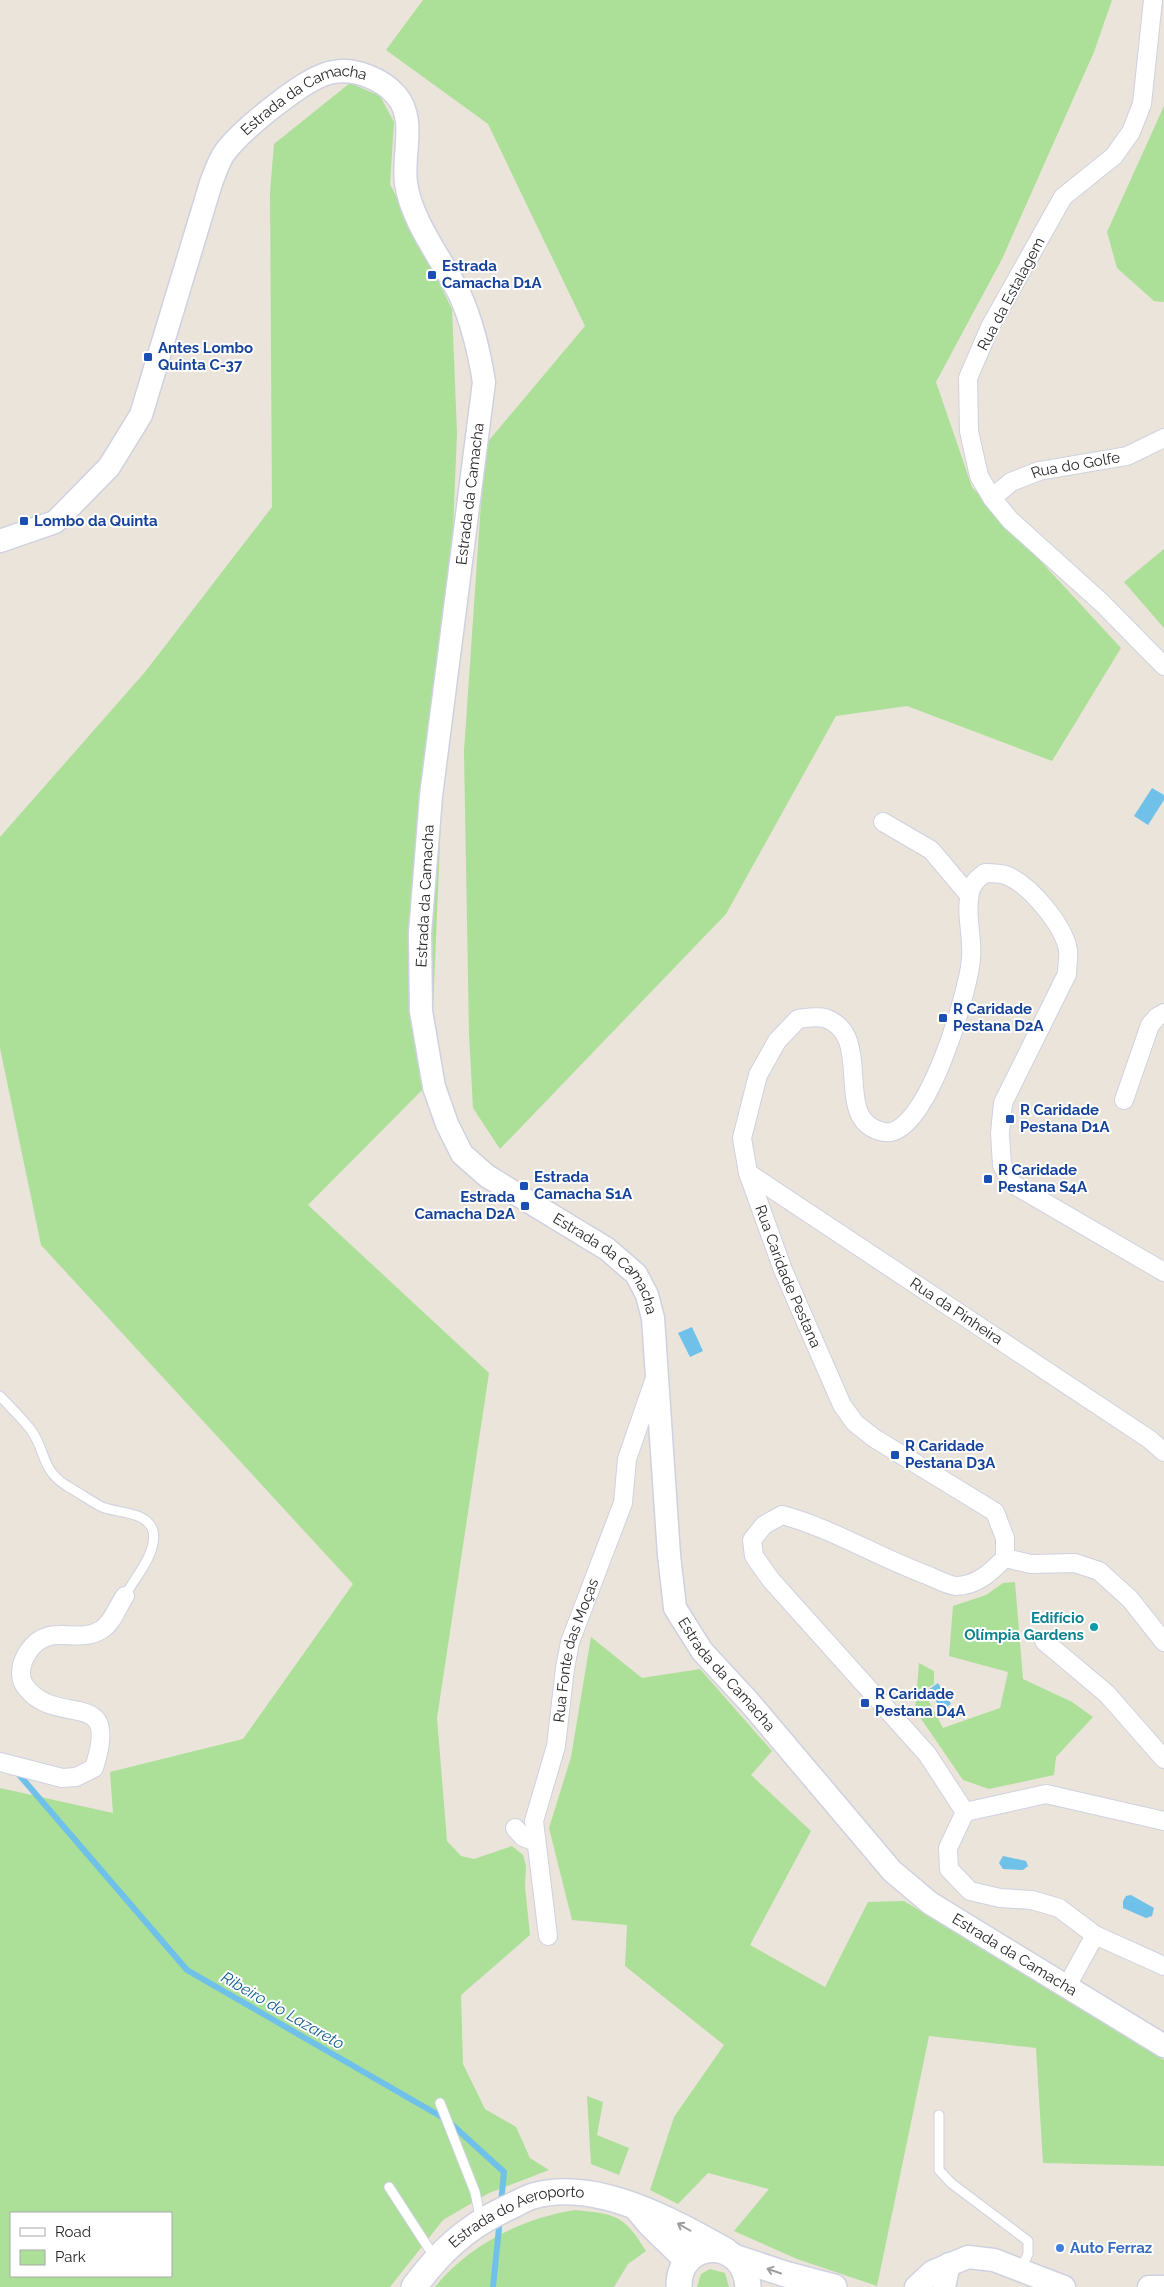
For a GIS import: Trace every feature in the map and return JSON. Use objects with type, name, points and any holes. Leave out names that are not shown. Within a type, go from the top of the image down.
[{"type":"main road","name":"Estrada do Aeroporto","points":[[414,2287],[436,2258],[463,2234],[498,2213],[533,2196],[573,2191],[611,2198],[675,2222],[732,2255],[785,2274],[834,2287]]},
{"type":"main road","name":"Estrada do Aeroporto","points":[[638,2209],[650,2224],[687,2260]]},
{"type":"main road","points":[[679,2287],[679,2279],[687,2260],[702,2251],[715,2249],[732,2255],[745,2268],[748,2287]]},
{"type":"street","name":"Rua da Estalagem","points":[[1153,0],[1142,104],[1130,132],[1114,156],[1063,197],[990,327],[968,378],[969,431],[979,476],[992,498],[1010,520],[1102,603],[1164,666]]},
{"type":"street","name":"Estrada da Camacha","points":[[6,536],[55,522],[109,467],[140,415],[211,183],[224,153],[247,127],[306,84],[333,72],[363,74],[379,82],[396,96],[408,122],[406,183],[415,213],[460,296],[476,334],[484,382],[431,796],[420,933],[421,1011],[434,1086],[447,1124],[462,1154],[487,1176],[607,1249],[636,1274],[647,1295],[653,1318],[669,1555],[675,1608],[702,1651],[756,1711],[892,1871],[930,1902],[1164,2046]]},
{"type":"street","name":"Rua do Golfe","points":[[992,498],[1011,482],[1039,471],[1127,456],[1164,438]]},
{"type":"street","points":[[883,822],[931,850],[969,895]]},
{"type":"street","points":[[969,895],[973,883],[985,873],[1007,876],[1019,882],[1051,915],[1062,934],[1068,951],[1067,974],[1002,1103],[1000,1133],[1002,1165],[1011,1183],[1164,1272]]},
{"type":"street","name":"Rua Caridade Pestana","points":[[969,895],[971,959],[962,1002],[934,1082],[913,1116],[898,1130],[885,1132],[870,1126],[855,1102],[852,1056],[848,1037],[839,1025],[823,1018],[798,1019],[777,1041],[758,1076],[742,1138],[748,1173],[783,1270],[842,1405],[855,1423],[874,1438],[994,1512],[1005,1538],[1005,1558]]},
{"type":"street","points":[[1124,1100],[1150,1025],[1157,1017],[1164,1013]]},
{"type":"street","name":"Rua da Pinheira","points":[[748,1173],[1149,1439],[1164,1452]]},
{"type":"street","name":"Rua Fonte das Moças","points":[[548,1936],[534,1821],[556,1746],[564,1668],[570,1642],[623,1502],[627,1459],[657,1370]]},
{"type":"street","points":[[965,1812],[927,1754],[771,1580],[754,1556],[752,1540],[764,1525],[782,1515],[806,1521],[905,1567],[956,1586],[974,1582],[987,1576],[1005,1558],[1031,1564],[1075,1563],[1099,1571],[1130,1599],[1164,1642]]},
{"type":"street","points":[[0,1762],[62,1778],[76,1777],[94,1768],[101,1740],[100,1726],[93,1716],[76,1709],[49,1703],[34,1695],[24,1685],[21,1672],[25,1657],[33,1644],[46,1636],[85,1634],[100,1631],[110,1622],[125,1596]]},
{"type":"street","points":[[1044,1641],[1107,1694],[1164,1759]]},
{"type":"street","points":[[965,1812],[1046,1794],[1164,1821]]},
{"type":"street","points":[[965,1812],[948,1848],[948,1869],[970,1891],[1000,1898],[1032,1900],[1058,1908],[1094,1935],[1164,1966]]},
{"type":"street","points":[[515,1828],[523,1837],[536,1842]]},
{"type":"street","points":[[1067,1986],[1094,1935]]},
{"type":"street","points":[[916,2287],[932,2272],[968,2257],[994,2260],[1020,2272],[1064,2287]]},
{"type":"street","points":[[944,2287],[949,2264]]},
{"type":"street","points":[[1149,2287],[1164,2287]]},
{"type":"lane","points":[[0,1396],[32,1431],[48,1468],[56,1479],[102,1507],[143,1518],[148,1522],[154,1538],[151,1548],[144,1566],[125,1596]]},
{"type":"lane","points":[[440,2104],[475,2192],[498,2213]]},
{"type":"lane","points":[[939,2115],[939,2170],[951,2183],[1028,2241],[1028,2254],[1020,2272]]},
{"type":"lane","points":[[389,2187],[436,2258]]},
{"type":"green space","points":[[423,0],[1112,0],[1094,52],[1002,259],[936,382],[972,487],[1121,648],[1052,761],[907,706],[836,716],[726,914],[500,1149],[473,1108],[469,1034],[464,751],[485,445],[585,326],[488,124],[386,50]]},
{"type":"green space","points":[[350,83],[380,96],[394,122],[390,184],[452,309],[457,433],[430,1082],[308,1205],[489,1373],[437,1718],[447,1841],[461,1856],[474,1859],[512,1846],[523,1855],[526,1866],[525,1886],[530,1935],[461,1995],[463,2064],[485,2109],[516,2127],[530,2158],[549,2170],[489,2193],[443,2220],[390,2287],[0,2287],[0,1788],[113,1813],[110,1772],[243,1739],[353,1584],[41,1245],[0,1048],[0,837],[145,672],[272,507],[270,192],[274,144]]},
{"type":"green space","points":[[1164,106],[1164,302],[1154,301],[1117,268],[1107,232]]},
{"type":"green space","points":[[1164,549],[1164,628],[1124,582]]},
{"type":"green space","points":[[1015,1582],[1023,1679],[1072,1702],[1093,1717],[1056,1757],[1054,1775],[989,1789],[963,1780],[915,1710],[919,1663],[934,1671],[934,1684],[923,1690],[943,1728],[1000,1708],[1008,1672],[949,1656],[953,1606],[986,1595],[1003,1583]]},
{"type":"green space","points":[[591,1637],[642,1678],[700,1669],[772,1751],[751,1775],[811,1831],[750,1945],[825,1987],[868,1902],[904,1901],[1164,2060],[1164,2166],[1043,2163],[1036,2048],[929,2036],[877,2286],[797,2259],[734,2231],[769,2189],[708,2173],[678,2204],[650,2190],[674,2117],[724,2045],[625,1966],[627,1925],[572,1920],[549,1828],[571,1757]]},
{"type":"green space","points":[[587,2096],[603,2102],[597,2135],[629,2148],[619,2175],[591,2164]]},
{"type":"green space","points":[[575,2210],[600,2213],[618,2218],[631,2230],[646,2251],[628,2264],[614,2287],[435,2287],[464,2258],[498,2236],[536,2220]]},
{"type":"green space","points":[[710,2269],[725,2273],[729,2287],[697,2287],[701,2274]]},
{"type":"water","points":[[1152,788],[1164,795],[1164,800],[1148,825],[1134,816]]},
{"type":"water","points":[[692,1327],[703,1351],[690,1357],[678,1333]]},
{"type":"water","points":[[938,1683],[951,1704],[942,1710],[928,1690]]},
{"type":"water","points":[[1003,1856],[1026,1861],[1028,1866],[1023,1870],[1003,1869],[999,1863]]},
{"type":"water","points":[[1131,1895],[1154,1908],[1152,1916],[1146,1918],[1123,1908],[1123,1901],[1126,1896]]},
{"type":"waterway","name":"Ribeiro do Lazareto","points":[[15,1770],[187,1970],[447,2120],[504,2172],[501,2203]]},
{"type":"waterway","name":"Ribeiro do Lazareto","points":[[493,2287],[500,2218]]},
{"type":"place","name":"Estrada Camacha D1A","points":[[432,275]]},
{"type":"place","name":"Antes Lombo Quinta C-37","points":[[148,357]]},
{"type":"place","name":"Lombo da Quinta","points":[[24,521]]},
{"type":"place","name":"R Caridade Pestana D2A","points":[[943,1018]]},
{"type":"place","name":"R Caridade Pestana D1A","points":[[1010,1119]]},
{"type":"place","name":"R Caridade Pestana S4A","points":[[988,1179]]},
{"type":"place","name":"Estrada Camacha S1A","points":[[524,1186]]},
{"type":"place","name":"Estrada Camacha D2A","points":[[525,1206]]},
{"type":"place","name":"R Caridade Pestana D3A","points":[[895,1455]]},
{"type":"place","name":"Edifício Olímpia Gardens","points":[[1094,1627]]},
{"type":"place","name":"R Caridade Pestana D4A","points":[[865,1703]]},
{"type":"place","name":"Auto Ferraz","points":[[1060,2248]]}]
